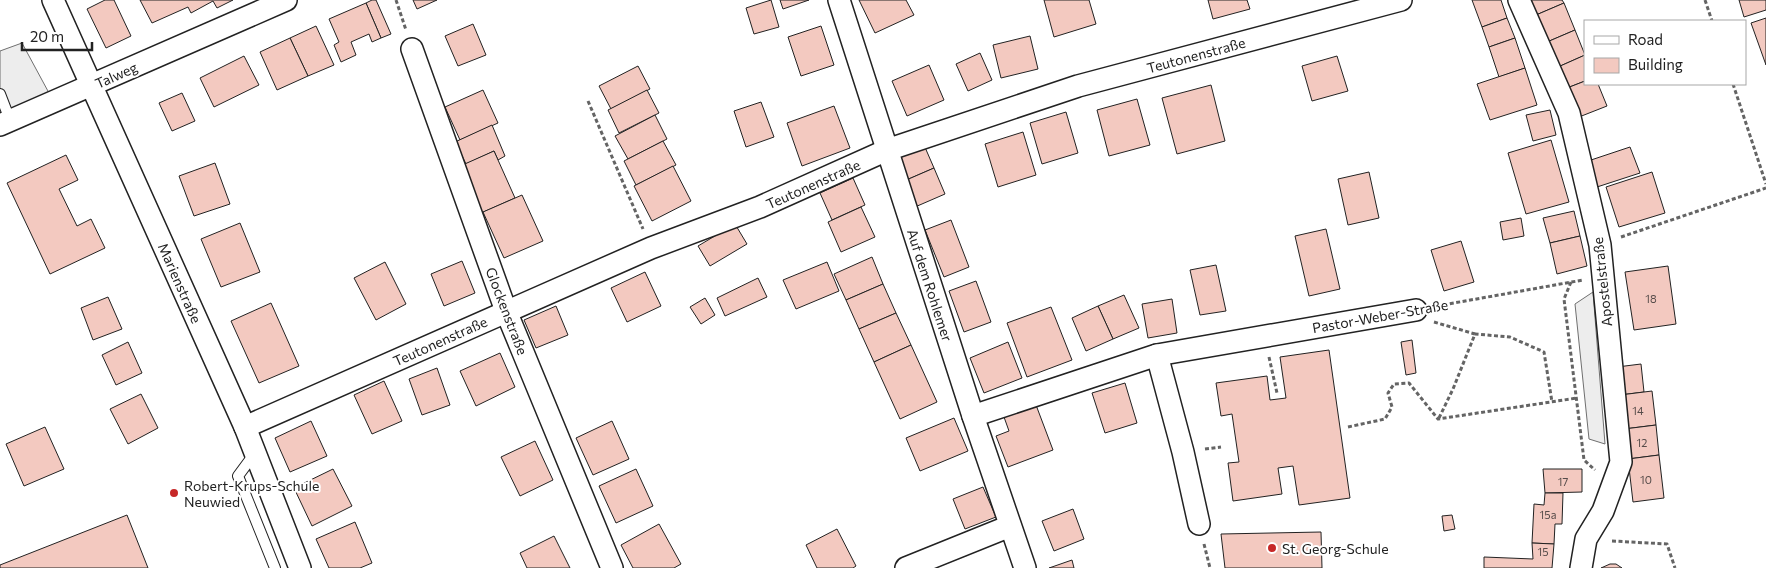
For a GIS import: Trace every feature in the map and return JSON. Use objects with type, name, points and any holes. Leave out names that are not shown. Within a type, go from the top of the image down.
[{"type":"street","name":"Marienstraße","points":[[53,0],[245,427],[300,568]]},
{"type":"street","name":"Talweg","points":[[5,122],[286,0]]},
{"type":"street","name":"Auf dem Rohlemer","points":[[839,0],[973,416],[1025,568]]},
{"type":"street","name":"Teutonenstraße","points":[[245,427],[651,248],[760,207],[887,150],[1078,86],[1401,0]]},
{"type":"street","name":"Apostelstraße","points":[[1519,0],[1569,112],[1600,245],[1620,462],[1603,511],[1586,539],[1581,568]]},
{"type":"street","name":"Glockenstraße","points":[[412,49],[506,312],[612,568]]},
{"type":"street","name":"Pastor-Weber-Straße","points":[[973,416],[1157,355],[1416,310]]},
{"type":"street","points":[[1157,355],[1183,452],[1199,524]]},
{"type":"street","points":[[906,568],[1010,526]]},
{"type":"lane","points":[[0,94],[5,122]]},
{"type":"lane","points":[[255,453],[238,476],[275,568]]},
{"type":"path","points":[[396,0],[412,49]]},
{"type":"path","points":[[1705,0],[1712,20]]},
{"type":"path","points":[[1733,85],[1766,184]]},
{"type":"path","points":[[588,101],[651,248]]},
{"type":"path","points":[[1600,245],[1766,188]]},
{"type":"path","name":"Pastor-Weber-Straße","points":[[1416,310],[1602,276]]},
{"type":"path","points":[[1571,282],[1564,299],[1584,460],[1612,485]]},
{"type":"path","points":[[1438,419],[1453,389],[1475,334],[1510,337],[1544,352],[1552,402]]},
{"type":"path","points":[[1264,337],[1277,393]]},
{"type":"path","points":[[1348,427],[1385,419],[1392,407],[1388,393],[1394,384],[1409,383],[1438,419]]},
{"type":"path","points":[[1438,419],[1577,398]]},
{"type":"path","points":[[1586,539],[1667,544],[1675,568]]},
{"type":"shaded area","points":[[22,43],[49,93],[0,117],[0,51]]},
{"type":"shaded area","points":[[1593,292],[1605,444],[1589,439],[1575,304]]},
{"type":"building","points":[[105,0],[114,0],[131,36],[106,48],[87,9]]},
{"type":"building","points":[[140,0],[233,0],[217,8],[213,1],[191,13],[188,7],[152,23]]},
{"type":"building","points":[[376,0],[391,34],[381,38],[366,3]]},
{"type":"building","points":[[413,0],[437,0],[417,9]]},
{"type":"building","points":[[771,0],[779,27],[754,34],[746,8]]},
{"type":"building","points":[[780,0],[809,0],[783,9]]},
{"type":"building","points":[[859,0],[906,0],[914,15],[875,33]]},
{"type":"building","points":[[1044,0],[1089,0],[1096,24],[1054,37]]},
{"type":"building","points":[[1208,0],[1247,0],[1250,9],[1213,19]]},
{"type":"building","points":[[1472,0],[1501,0],[1507,18],[1482,27]]},
{"type":"building","points":[[1530,0],[1562,0],[1564,3],[1536,15]]},
{"type":"building","points":[[1739,0],[1766,0],[1766,10],[1744,17]]},
{"type":"building","points":[[366,3],[381,38],[372,42],[369,34],[351,42],[356,55],[341,62],[334,45],[339,42],[329,19]]},
{"type":"building","points":[[1564,3],[1575,30],[1547,42],[1536,15]]},
{"type":"building","points":[[1507,18],[1515,38],[1489,47],[1482,27]]},
{"type":"building","points":[[1766,18],[1766,65],[1751,23]]},
{"type":"building","points":[[473,24],[486,55],[458,66],[445,36]]},
{"type":"building","points":[[316,26],[334,65],[308,76],[290,38]]},
{"type":"building","points":[[821,26],[834,65],[801,76],[788,37]]},
{"type":"building","points":[[1575,30],[1584,55],[1558,67],[1547,42]]},
{"type":"building","points":[[1030,36],[1038,69],[1001,78],[993,45]]},
{"type":"building","points":[[290,38],[308,76],[277,90],[260,52]]},
{"type":"building","points":[[1515,38],[1525,68],[1499,77],[1489,47]]},
{"type":"building","points":[[980,53],[992,80],[968,91],[956,64]]},
{"type":"building","points":[[1584,55],[1584,81],[1567,88],[1558,67]]},
{"type":"building","points":[[244,56],[259,85],[214,107],[200,78]]},
{"type":"building","points":[[1337,56],[1348,91],[1312,101],[1302,66]]},
{"type":"building","points":[[929,65],[944,100],[907,116],[892,81]]},
{"type":"building","points":[[638,66],[650,89],[611,109],[599,86]]},
{"type":"building","points":[[1525,68],[1537,105],[1490,120],[1477,84]]},
{"type":"building","points":[[1584,81],[1584,85],[1598,85],[1607,106],[1579,117],[1567,88]]},
{"type":"building","points":[[1211,85],[1225,141],[1177,154],[1162,98]]},
{"type":"building","points":[[483,90],[498,123],[460,140],[445,107]]},
{"type":"building","points":[[647,90],[659,113],[619,133],[608,110]]},
{"type":"building","points":[[182,93],[195,121],[172,131],[159,103]]},
{"type":"building","points":[[1137,99],[1150,145],[1109,156],[1097,110]]},
{"type":"building","points":[[761,102],[774,137],[746,147],[734,111]]},
{"type":"building","points":[[834,106],[850,148],[802,166],[787,123]]},
{"type":"building","points":[[1550,110],[1556,135],[1533,141],[1526,115]]},
{"type":"building","points":[[1066,112],[1078,153],[1042,164],[1030,123]]},
{"type":"building","points":[[655,115],[667,139],[628,159],[615,136]]},
{"type":"building","points":[[492,125],[505,156],[498,160],[494,151],[466,164],[455,142]]},
{"type":"building","points":[[1023,132],[1036,175],[998,187],[985,144]]},
{"type":"building","points":[[1551,140],[1569,202],[1526,214],[1508,153]]},
{"type":"building","points":[[663,141],[676,165],[636,185],[624,161]]},
{"type":"building","points":[[924,145],[934,168],[904,181],[894,158]]},
{"type":"building","points":[[1630,147],[1640,173],[1597,187],[1588,161]]},
{"type":"building","points":[[494,151],[515,198],[479,214],[458,167]]},
{"type":"building","points":[[66,155],[78,180],[59,189],[77,226],[91,219],[105,248],[50,274],[7,183]]},
{"type":"building","points":[[215,163],[230,204],[194,216],[179,176]]},
{"type":"building","points":[[673,166],[691,201],[652,221],[634,186]]},
{"type":"building","points":[[934,168],[945,194],[915,207],[904,181]]},
{"type":"building","points":[[1369,172],[1379,218],[1348,225],[1338,179]]},
{"type":"building","points":[[1652,172],[1665,213],[1619,227],[1606,187]]},
{"type":"building","points":[[853,178],[865,205],[832,220],[820,193]]},
{"type":"building","points":[[522,195],[543,241],[504,258],[483,212]]},
{"type":"building","points":[[861,207],[875,237],[841,252],[828,222]]},
{"type":"building","points":[[1574,211],[1580,236],[1550,243],[1543,218]]},
{"type":"building","points":[[1521,218],[1524,236],[1503,240],[1500,222]]},
{"type":"building","points":[[951,220],[969,267],[944,277],[925,230]]},
{"type":"building","points":[[240,223],[260,272],[221,287],[201,239]]},
{"type":"building","points":[[735,224],[747,244],[710,266],[698,246]]},
{"type":"building","points":[[1326,229],[1340,289],[1309,296],[1295,236]]},
{"type":"building","points":[[1580,236],[1587,266],[1557,274],[1550,243]]},
{"type":"building","points":[[1461,241],[1474,282],[1444,291],[1431,250]]},
{"type":"building","points":[[872,257],[883,284],[846,300],[834,274]]},
{"type":"building","points":[[462,261],[475,293],[444,306],[431,274]]},
{"type":"building","points":[[385,262],[406,304],[376,320],[354,278]]},
{"type":"building","points":[[827,262],[839,291],[796,309],[783,280]]},
{"type":"building","points":[[1216,265],[1226,311],[1200,315],[1190,270]]},
{"type":"building","points":[[1668,266],[1676,324],[1634,330],[1625,272]]},
{"type":"building","points":[[645,272],[661,306],[627,322],[611,288]]},
{"type":"building","points":[[758,278],[767,297],[725,316],[717,298]]},
{"type":"building","points":[[976,281],[991,322],[964,332],[949,291]]},
{"type":"building","points":[[883,284],[896,313],[859,329],[846,300]]},
{"type":"building","points":[[1124,295],[1139,328],[1113,339],[1098,306]]},
{"type":"building","points":[[108,297],[122,329],[93,340],[81,308]]},
{"type":"building","points":[[705,298],[715,315],[701,324],[690,307]]},
{"type":"building","points":[[1172,299],[1177,333],[1148,338],[1142,304]]},
{"type":"building","points":[[271,303],[299,366],[259,383],[231,321]]},
{"type":"building","points":[[556,306],[568,335],[536,348],[524,320]]},
{"type":"building","points":[[1098,306],[1113,339],[1086,351],[1072,318]]},
{"type":"building","points":[[1051,307],[1072,360],[1027,377],[1007,323]]},
{"type":"building","points":[[896,313],[911,345],[874,362],[859,329]]},
{"type":"building","points":[[1412,340],[1416,373],[1406,375],[1401,342]]},
{"type":"building","points":[[128,342],[142,373],[116,385],[102,355]]},
{"type":"building","points":[[1008,342],[1022,378],[984,393],[970,358]]},
{"type":"building","points":[[911,345],[937,402],[900,419],[874,362]]},
{"type":"building","points":[[1329,350],[1350,498],[1299,505],[1293,466],[1278,468],[1282,494],[1233,501],[1228,463],[1239,462],[1232,414],[1221,416],[1216,383],[1267,376],[1270,400],[1286,398],[1280,357]]},
{"type":"building","points":[[500,353],[515,387],[476,406],[460,371]]},
{"type":"building","points":[[1641,364],[1644,392],[1620,395],[1617,367]]},
{"type":"building","points":[[437,368],[450,405],[422,415],[409,379]]},
{"type":"building","points":[[384,381],[402,421],[372,434],[354,395]]},
{"type":"building","points":[[1125,383],[1137,423],[1105,433],[1092,393]]},
{"type":"building","points":[[1652,391],[1656,425],[1624,429],[1620,395]]},
{"type":"building","points":[[141,394],[158,428],[128,444],[110,409]]},
{"type":"building","points":[[1036,405],[1053,450],[1008,467],[996,436],[1009,431],[1004,417]]},
{"type":"building","points":[[954,418],[968,451],[920,471],[906,438]]},
{"type":"building","points":[[311,421],[327,456],[290,472],[275,438]]},
{"type":"building","points":[[612,421],[629,459],[593,475],[576,438]]},
{"type":"building","points":[[1656,425],[1659,455],[1628,459],[1624,429]]},
{"type":"building","points":[[45,427],[64,469],[24,486],[6,444]]},
{"type":"building","points":[[535,441],[553,480],[520,496],[501,457]]},
{"type":"building","points":[[1659,455],[1664,498],[1633,502],[1628,459]]},
{"type":"building","points":[[333,469],[352,506],[312,526],[294,488]]},
{"type":"building","points":[[636,469],[653,506],[616,523],[599,486]]},
{"type":"building","points":[[1543,469],[1582,469],[1582,492],[1545,493]]},
{"type":"building","points":[[983,487],[996,517],[965,529],[953,499]]},
{"type":"building","points":[[1545,493],[1563,493],[1562,524],[1555,524],[1554,544],[1532,543],[1534,504],[1544,505]]},
{"type":"building","points":[[1073,509],[1084,539],[1054,551],[1042,521]]},
{"type":"building","points":[[127,515],[148,568],[0,568],[0,565]]},
{"type":"building","points":[[1452,515],[1455,529],[1444,531],[1442,516]]},
{"type":"building","points":[[355,522],[372,563],[360,568],[329,568],[316,539]]},
{"type":"building","points":[[659,524],[681,564],[674,568],[633,568],[621,545]]},
{"type":"building","points":[[837,529],[856,566],[853,568],[817,568],[806,545]]},
{"type":"building","points":[[1321,532],[1322,568],[1225,568],[1221,534]]},
{"type":"building","points":[[554,536],[570,568],[527,568],[520,553]]},
{"type":"building","points":[[1532,543],[1554,544],[1552,568],[1484,568],[1484,557],[1533,559]]},
{"type":"building","points":[[1072,560],[1074,568],[1049,568]]},
{"type":"building","points":[[1610,564],[1616,564],[1622,568],[1601,568]]},
{"type":"place","name":"Robert-Krups-Schule Neuwied","points":[[174,493]]},
{"type":"place","name":"St. Georg-Schule","points":[[1272,548]]}]
